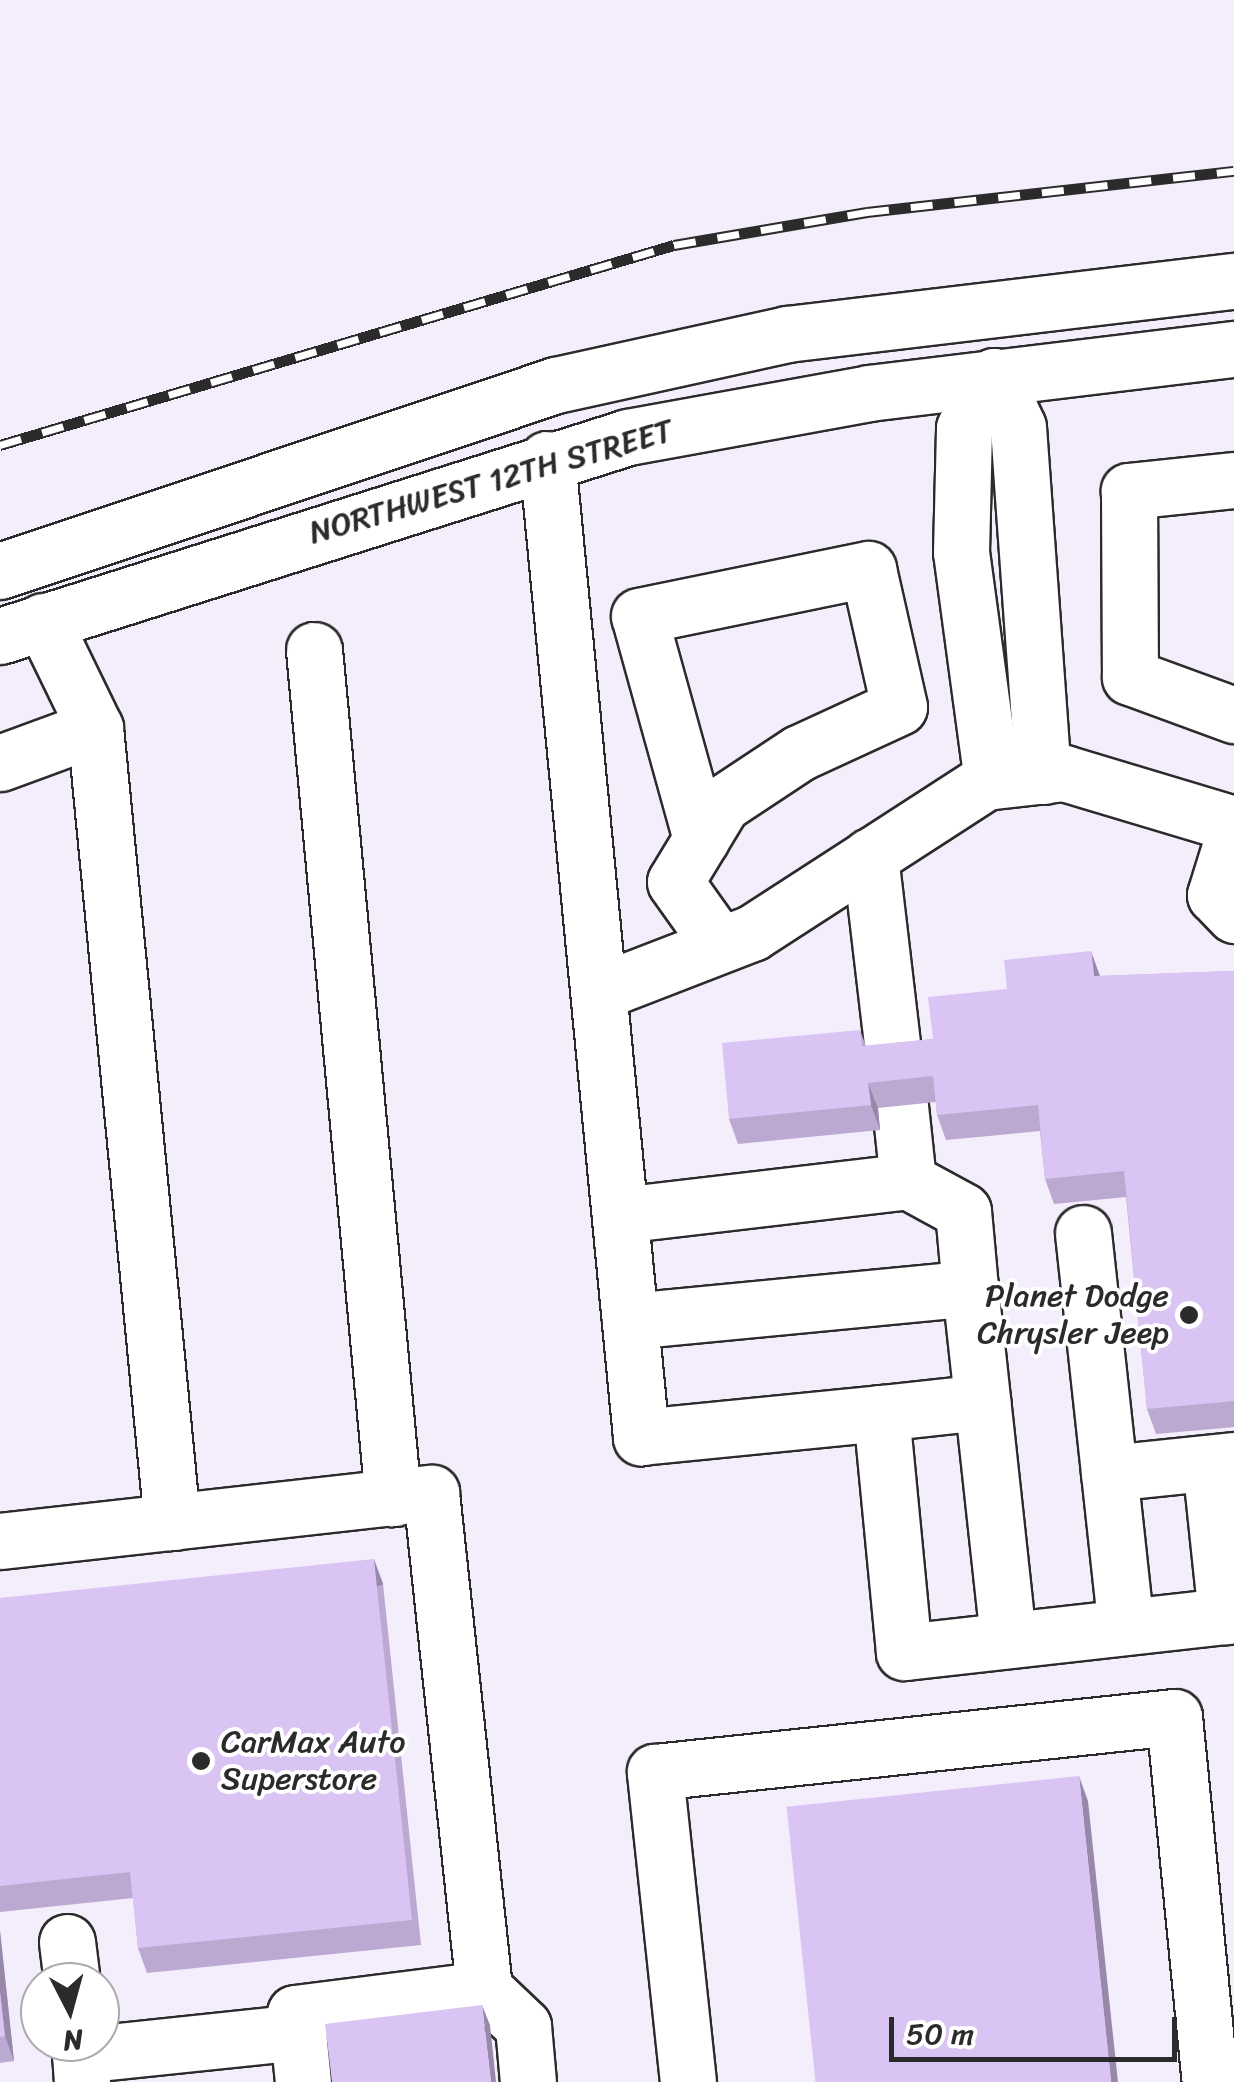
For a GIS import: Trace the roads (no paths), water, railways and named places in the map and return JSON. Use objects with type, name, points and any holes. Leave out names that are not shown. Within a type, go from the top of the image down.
[{"type":"main road","name":"NORTHWEST 12TH STREET","points":[[0,571],[556,385],[787,334],[1234,281]]},
{"type":"main road","points":[[986,308],[994,376],[964,428],[960,552],[1018,778]]},
{"type":"main road","name":"NORTHWEST 12TH STREET","points":[[22,628],[547,459],[713,419],[994,376],[1234,348]]},
{"type":"main road","points":[[547,459],[640,1437],[982,1402]]},
{"type":"main road","points":[[1234,480],[1129,491],[1129,510],[1130,677],[1234,715]]},
{"type":"main road","points":[[701,839],[639,616],[868,569],[898,707],[750,784],[722,804],[701,839],[675,882],[720,945]]},
{"type":"main road","points":[[22,628],[95,728],[172,1522]]},
{"type":"main road","points":[[314,650],[393,1498]]},
{"type":"main road","points":[[0,763],[95,728]]},
{"type":"main road","points":[[598,992],[720,945],[870,856],[1018,778],[1064,773],[1234,824]]},
{"type":"main road","points":[[1234,834],[1215,895],[1234,916]]},
{"type":"main road","points":[[870,856],[908,1180]]},
{"type":"main road","points":[[620,1215],[908,1180],[963,1211],[1008,1640]]},
{"type":"main road","points":[[1083,1233],[1126,1627]]},
{"type":"main road","points":[[630,1321],[970,1288]]},
{"type":"main road","points":[[880,1414],[904,1652],[1230,1616],[1222,1462],[1109,1473]]},
{"type":"main road","points":[[0,1541],[431,1493],[484,1990],[523,2026],[528,2082]]},
{"type":"main road","points":[[688,2082],[656,1772],[1174,1717],[1210,2082]]},
{"type":"main road","points":[[120,2059],[301,2057],[295,2013],[484,1990]]},
{"type":"railway","points":[[0,445],[674,245],[867,212],[1234,171]]},
{"type":"place","name":"Planet Dodge Chrysler Jeep","points":[[1189,1315]]},
{"type":"place","name":"CarMax Auto Superstore","points":[[201,1761]]}]
